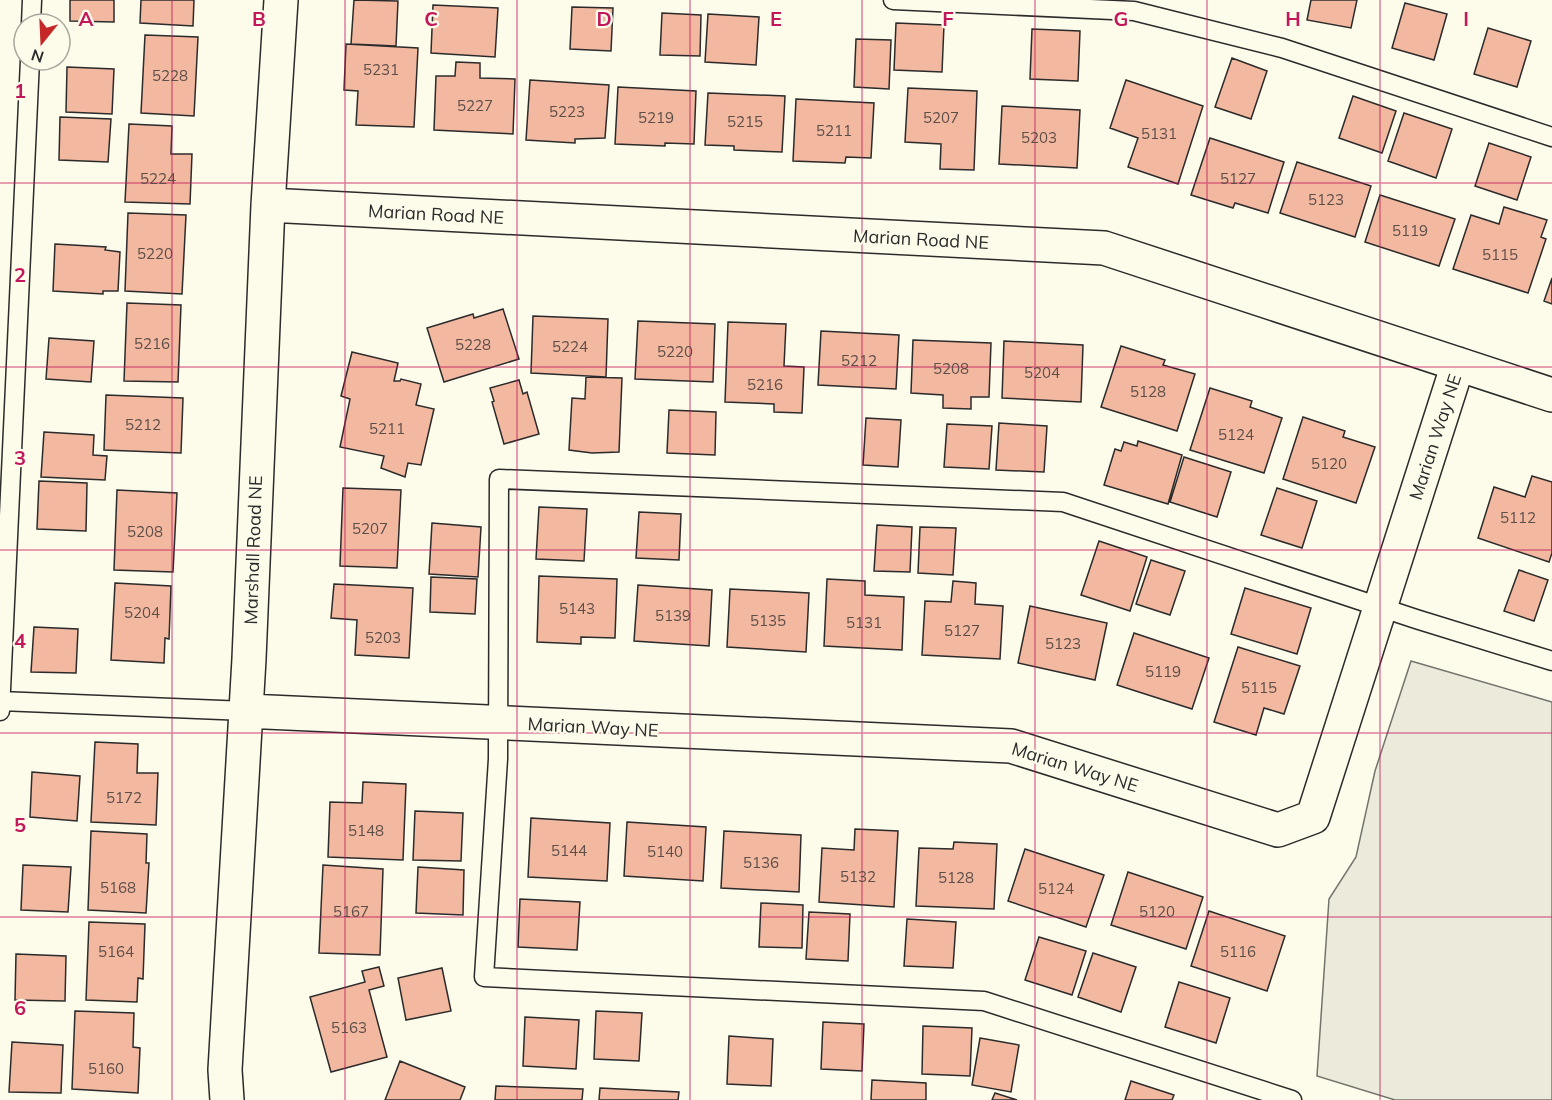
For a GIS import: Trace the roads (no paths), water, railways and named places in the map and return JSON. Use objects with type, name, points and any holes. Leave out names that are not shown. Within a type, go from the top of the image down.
[{"type":"street","name":"Marshall Road NE","points":[[227,1100],[225,1070],[246,711],[268,205],[281,0]]},
{"type":"street","name":"Marian Road NE","points":[[268,205],[1104,248],[1552,395]]},
{"type":"street","name":"Marian Way NE","points":[[246,711],[1011,746],[1278,830],[1314,817],[1458,364]]},
{"type":"lane","points":[[893,0],[1134,11],[1282,48],[1552,136]]},
{"type":"lane","points":[[0,711],[29,72]]},
{"type":"lane","points":[[1292,1100],[984,1000],[484,977],[498,759],[499,479],[1063,502],[1380,607],[1552,661]]},
{"type":"lane","points":[[0,701],[246,711]]}]
